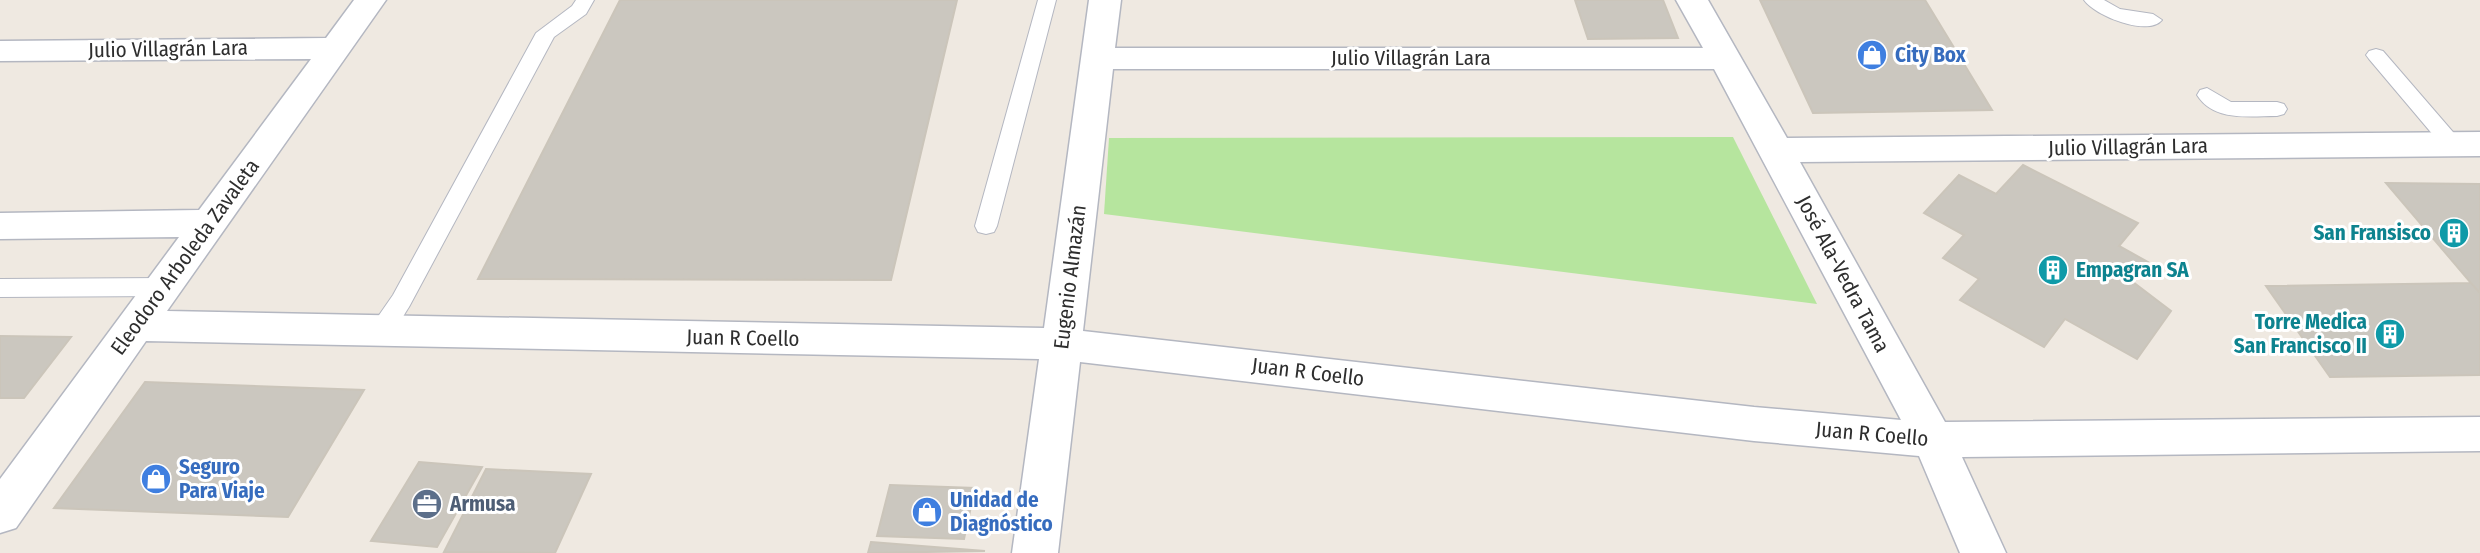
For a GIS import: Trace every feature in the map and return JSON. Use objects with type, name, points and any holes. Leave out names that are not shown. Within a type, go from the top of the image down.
[{"type":"street","name":"Eleodoro Arboleda Zavaleta","points":[[0,514],[370,0]]},
{"type":"street","name":"Eugenio Almazán","points":[[1035,553],[1105,0]]},
{"type":"street","name":"José Ala-Vedra Tama","points":[[1692,0],[1933,440],[1983,553]]},
{"type":"street","name":"Julio Villagrán Lara","points":[[0,51],[335,48]]},
{"type":"street","name":"Julio Villagrán Lara","points":[[1098,58],[1724,59]]},
{"type":"street","name":"Julio Villagrán Lara","points":[[1776,150],[2466,144]]},
{"type":"street","points":[[0,226],[210,223]]},
{"type":"street","name":"Juan R Coello","points":[[135,326],[1062,344],[1754,424],[1933,440],[2480,434]]},
{"type":"lane","points":[[380,331],[401,301],[547,33],[579,10],[585,0]]},
{"type":"lane","points":[[986,226],[1047,0]]},
{"type":"lane","points":[[2093,0],[2103,10],[2124,18],[2153,20]]},
{"type":"lane","points":[[2376,55],[2466,144]]},
{"type":"lane","points":[[2207,95],[2213,103],[2226,109],[2277,109]]},
{"type":"lane","points":[[0,288],[163,286]]},
{"type":"green space","points":[[1733,137],[1817,304],[1104,214],[1109,138]]},
{"type":"building","points":[[620,0],[957,0],[891,280],[478,279]]},
{"type":"building","points":[[1575,0],[1663,0],[1678,38],[1588,39]]},
{"type":"building","name":"City Box","points":[[1760,0],[1925,0],[1992,110],[1813,113]]},
{"type":"building","name":"Empagran SA","points":[[2023,165],[2138,223],[2119,246],[2148,262],[2133,282],[2171,311],[2137,359],[2065,319],[2044,347],[1960,300],[1979,279],[1943,258],[1964,235],[1924,213],[1959,175],[1996,194]]},
{"type":"building","name":"San Fransisco","points":[[2386,183],[2480,184],[2480,293],[2471,283]]},
{"type":"building","name":"Torre Medica San Francisco II","points":[[2471,283],[2480,293],[2480,375],[2330,377],[2266,286]]},
{"type":"building","points":[[0,336],[71,337],[24,398],[0,398]]},
{"type":"building","points":[[145,382],[364,390],[288,517],[54,508]]},
{"type":"building","name":"Armusa","points":[[419,462],[482,467],[437,547],[371,541]]},
{"type":"building","points":[[486,469],[591,474],[555,553],[444,552]]},
{"type":"building","name":"Unidad de Diagnóstico","points":[[890,485],[975,488],[964,539],[877,536]]},
{"type":"building","points":[[871,542],[985,551],[868,553]]},
{"type":"place","name":"City Box","points":[[1872,55]]},
{"type":"place","name":"San Fransisco","points":[[2454,233]]},
{"type":"place","name":"Empagran SA","points":[[2053,270]]},
{"type":"place","name":"Torre Medica San Francisco II","points":[[2390,334]]},
{"type":"place","name":"Seguro Para Viaje","points":[[156,479]]},
{"type":"place","name":"Armusa","points":[[427,504]]},
{"type":"place","name":"Unidad de Diagnóstico","points":[[927,512]]}]
